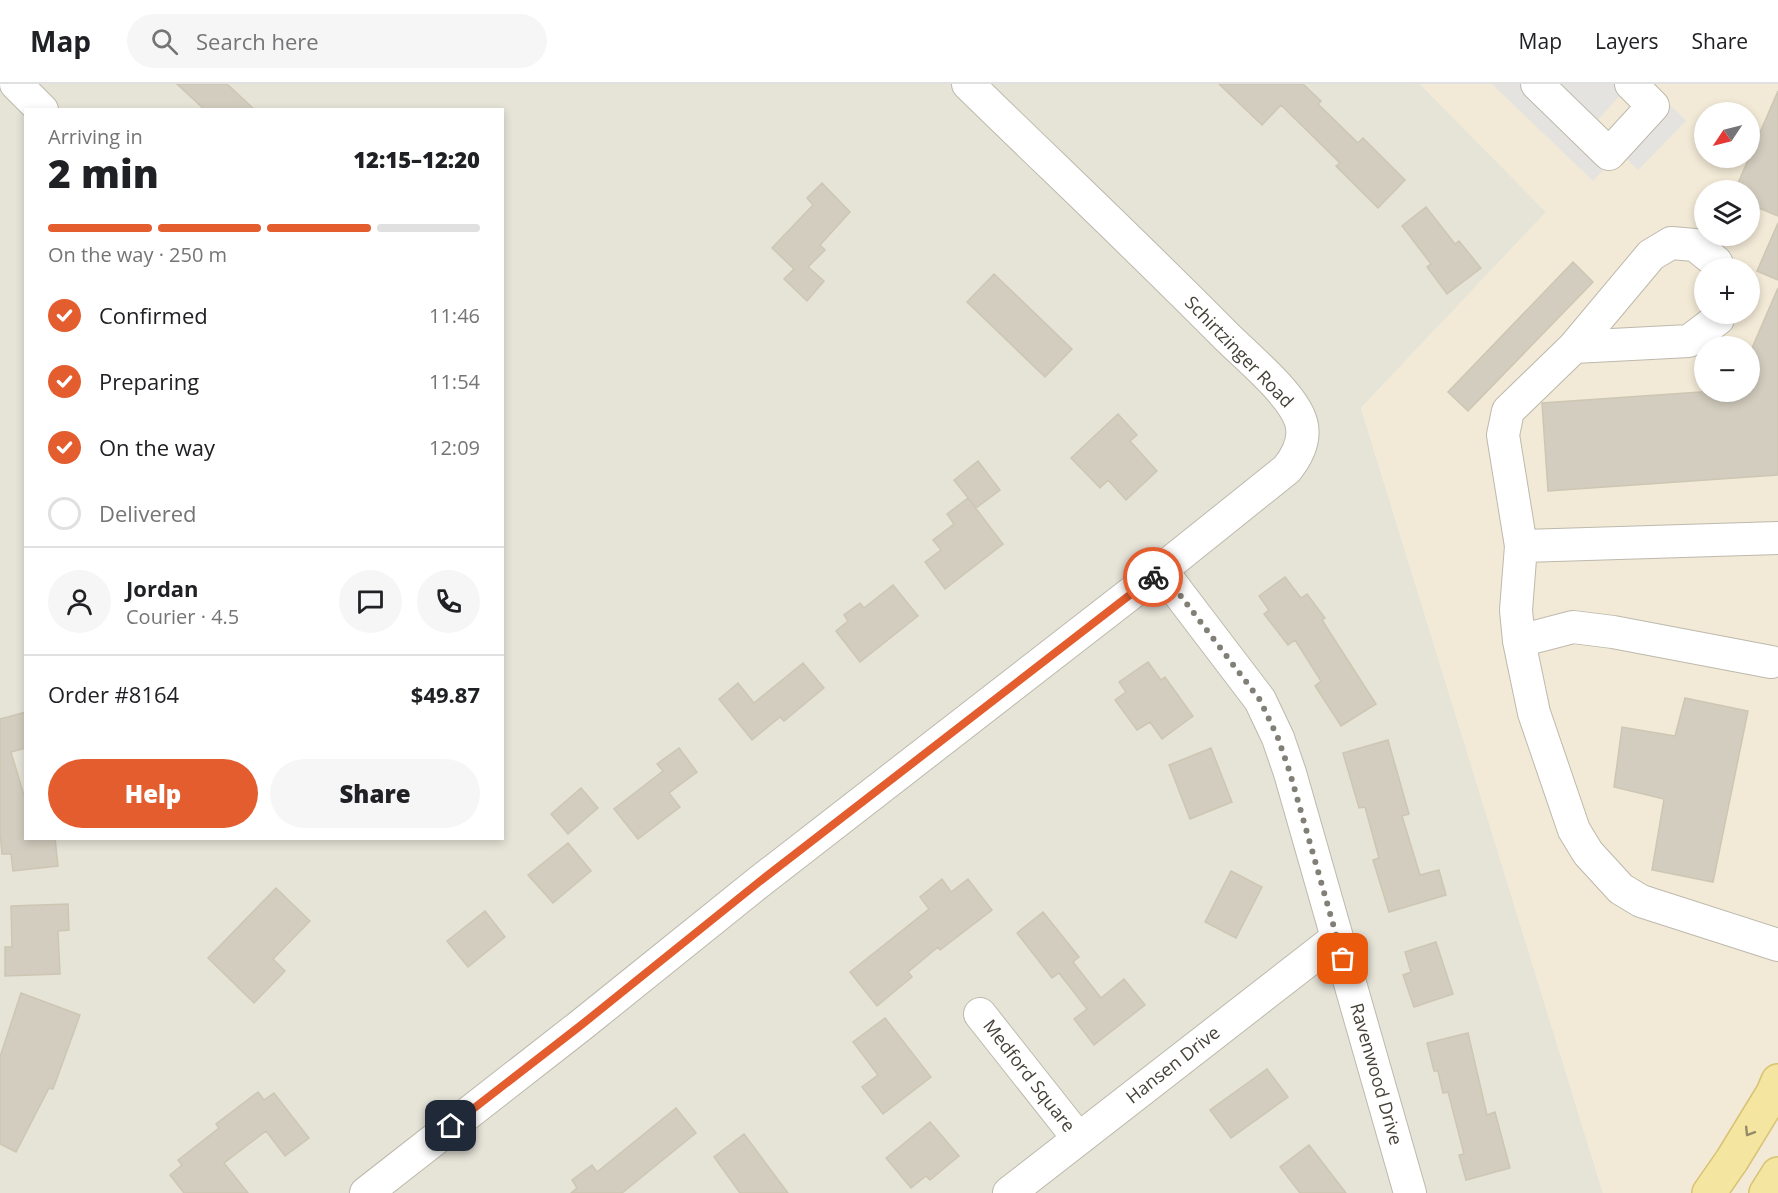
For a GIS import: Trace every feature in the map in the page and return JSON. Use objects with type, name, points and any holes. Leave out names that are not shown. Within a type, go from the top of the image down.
[{"type":"main road","points":[[1709,1193],[1732,1160],[1778,1081]]},
{"type":"main road","points":[[1766,1193],[1778,1174]]},
{"type":"street","points":[[16,84],[40,108]]},
{"type":"street","name":"Schirtzinger Road","points":[[366,1193],[580,1026],[759,882],[1161,570],[1287,469],[1294,460],[1301,447],[1301,422],[1289,399],[1206,315],[968,84]]},
{"type":"street","points":[[1537,84],[1609,154],[1653,106],[1631,84]]},
{"type":"street","points":[[1711,258],[1695,245],[1671,243],[1650,255],[1574,347],[1508,411],[1503,435],[1521,546],[1516,610],[1534,713],[1574,830],[1588,853],[1621,889],[1641,901],[1778,945]]},
{"type":"street","points":[[1574,347],[1689,341],[1711,324]]},
{"type":"street","points":[[1521,546],[1778,538]]},
{"type":"street","name":"Ravenwood Drive","points":[[1161,570],[1260,700],[1278,738],[1410,1193]]},
{"type":"street","points":[[1520,640],[1573,627],[1613,632],[1771,662]]},
{"type":"street","name":"Hansen Drive","points":[[1009,1193],[1336,938]]},
{"type":"street","name":"Medford Square","points":[[980,1014],[1078,1138]]},
{"type":"shaded area","points":[[0,84],[1420,84],[1546,212],[1361,408],[1603,1193],[0,1193]]},
{"type":"shaded area","points":[[1420,84],[1778,84],[1778,1193],[1603,1193],[1361,408],[1546,212]]},
{"type":"shaded area","points":[[1492,84],[1617,84],[1624,91],[1596,122],[1610,131],[1667,102],[1686,121],[1638,170],[1620,152],[1593,181]]},
{"type":"building","points":[[177,84],[227,84],[253,108],[203,108]]},
{"type":"building","points":[[1219,84],[1303,84],[1321,101],[1318,104],[1358,143],[1363,138],[1405,180],[1378,208],[1336,166],[1340,163],[1281,105],[1262,125]]},
{"type":"building","points":[[1778,91],[1778,216],[1760,209],[1760,180],[1739,180],[1745,168],[1760,168],[1760,132]]},
{"type":"building","points":[[822,183],[850,212],[820,245],[825,250],[808,267],[824,281],[807,301],[784,279],[794,269],[772,248],[813,205],[807,198]]},
{"type":"building","points":[[1426,207],[1455,244],[1459,241],[1481,268],[1447,294],[1427,267],[1431,264],[1402,226]]},
{"type":"building","points":[[1778,223],[1778,280],[1760,272],[1760,264]]},
{"type":"building","points":[[1573,262],[1593,282],[1468,411],[1448,392]]},
{"type":"building","points":[[994,274],[1072,349],[1045,377],[967,302]]},
{"type":"building","points":[[1778,288],[1778,475],[1548,491],[1542,403],[1694,392],[1694,402],[1760,402],[1760,336],[1757,336]]},
{"type":"building","points":[[1118,414],[1137,435],[1130,441],[1157,471],[1126,500],[1108,480],[1100,488],[1071,458]]},
{"type":"building","points":[[978,461],[1000,490],[976,508],[954,480]]},
{"type":"building","points":[[968,498],[1003,544],[945,589],[925,562],[941,550],[933,540],[954,524],[947,514]]},
{"type":"building","points":[[1285,577],[1301,598],[1307,594],[1325,618],[1322,620],[1376,704],[1341,726],[1315,686],[1321,681],[1295,640],[1288,645],[1264,614],[1269,610],[1259,596]]},
{"type":"building","points":[[893,585],[918,616],[860,662],[836,631],[848,621],[844,615],[860,603],[864,608]]},
{"type":"building","points":[[1148,662],[1161,680],[1165,677],[1193,716],[1162,739],[1150,722],[1137,730],[1115,700],[1126,692],[1119,682]]},
{"type":"building","points":[[803,663],[824,688],[784,721],[780,717],[752,740],[719,699],[738,683],[754,703]]},
{"type":"building","points":[[1685,698],[1748,711],[1713,882],[1652,870],[1664,799],[1614,787],[1622,727],[1675,736]]},
{"type":"building","points":[[24,713],[24,749],[11,752],[24,795],[24,840],[55,840],[58,866],[13,871],[11,854],[2,854],[0,719]]},
{"type":"building","points":[[1388,740],[1409,814],[1402,816],[1420,875],[1439,870],[1446,895],[1389,912],[1373,860],[1379,858],[1365,807],[1359,808],[1343,753]]},
{"type":"building","points":[[679,748],[697,772],[669,793],[680,807],[638,839],[614,809],[663,771],[657,764]]},
{"type":"building","points":[[1211,748],[1232,802],[1190,819],[1169,765]]},
{"type":"building","points":[[581,788],[598,808],[568,834],[551,814]]},
{"type":"building","points":[[568,843],[591,871],[553,903],[528,875]]},
{"type":"building","points":[[1231,871],[1262,887],[1236,938],[1205,922]]},
{"type":"building","points":[[942,879],[951,892],[968,879],[992,910],[940,950],[938,947],[908,972],[912,977],[877,1006],[850,972],[929,909],[920,897]]},
{"type":"building","points":[[276,888],[310,921],[273,959],[285,971],[254,1003],[208,958]]},
{"type":"building","points":[[68,904],[69,930],[58,931],[60,974],[5,976],[5,947],[12,947],[11,906]]},
{"type":"building","points":[[485,911],[505,937],[468,967],[447,941]]},
{"type":"building","points":[[1043,912],[1079,957],[1073,962],[1101,998],[1124,979],[1145,1005],[1094,1045],[1074,1019],[1087,1009],[1059,973],[1052,978],[1017,933]]},
{"type":"building","points":[[1436,942],[1453,994],[1414,1007],[1403,975],[1411,972],[1405,952]]},
{"type":"building","points":[[21,993],[80,1015],[53,1089],[49,1088],[16,1152],[0,1144],[0,1057]]},
{"type":"building","points":[[885,1018],[931,1077],[883,1114],[862,1087],[878,1075],[853,1042]]},
{"type":"building","points":[[1468,1033],[1487,1115],[1495,1112],[1510,1168],[1466,1180],[1459,1155],[1464,1154],[1448,1092],[1443,1093],[1438,1071],[1434,1071],[1427,1043]]},
{"type":"building","points":[[1267,1069],[1288,1097],[1231,1138],[1210,1110]]},
{"type":"building","points":[[258,1092],[264,1100],[274,1093],[309,1138],[285,1156],[266,1131],[224,1163],[248,1193],[184,1193],[170,1175],[182,1165],[178,1160],[219,1128],[216,1124]]},
{"type":"building","points":[[676,1108],[696,1133],[622,1193],[571,1193],[577,1188],[572,1180],[592,1165],[597,1172]]},
{"type":"building","points":[[930,1122],[959,1156],[930,1180],[926,1176],[911,1188],[886,1158]]},
{"type":"building","points":[[744,1134],[788,1193],[740,1193],[714,1157]]},
{"type":"building","points":[[1309,1145],[1346,1193],[1300,1193],[1280,1167]]},
{"type":"way so far","points":[[1153,577],[1161,570],[1260,700],[1278,738],[1290,773],[1343,959]]},
{"type":"route","points":[[451,1126],[759,882],[1153,577]]}]
